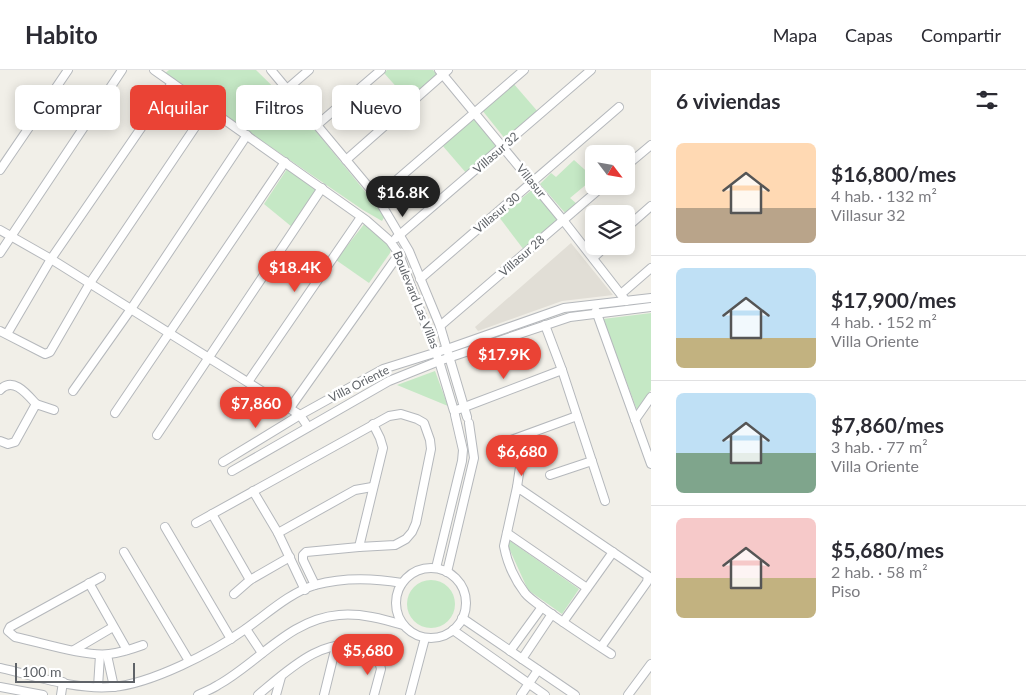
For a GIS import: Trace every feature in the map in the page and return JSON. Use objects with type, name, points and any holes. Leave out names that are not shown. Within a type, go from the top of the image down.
[{"type":"street","points":[[0,170],[68,70]]},
{"type":"street","points":[[0,253],[122,70]]},
{"type":"street","name":"Boulevard Las Villas","points":[[271,70],[284,85]]},
{"type":"street","points":[[292,85],[309,70]]},
{"type":"street","points":[[322,121],[381,70]]},
{"type":"street","points":[[378,197],[524,70]]},
{"type":"street","name":"Villasur 32","points":[[390,241],[400,236],[592,70]]},
{"type":"street","name":"Boulevard Las Villas","points":[[158,71],[175,85]]},
{"type":"street","points":[[346,160],[443,71]]},
{"type":"street","name":"Villasur","points":[[443,71],[474,113],[624,297]]},
{"type":"street","points":[[172,83],[51,259],[3,333],[45,354],[50,352],[90,283],[193,130]]},
{"type":"street","name":"Villasur 30","points":[[420,279],[619,107]]},
{"type":"street","name":"Boulevard Las Villas","points":[[226,121],[376,227],[390,241],[399,254],[439,361],[455,413],[463,450],[462,462],[436,568]]},
{"type":"street","name":"Boulevard Las Villas","points":[[321,130],[378,197],[400,236],[440,326],[468,420],[474,458],[447,572]]},
{"type":"street","points":[[73,391],[131,309],[246,135]]},
{"type":"street","points":[[635,158],[651,145]]},
{"type":"street","points":[[115,413],[285,162]]},
{"type":"street","points":[[157,434],[322,188]]},
{"type":"street","name":"Villasur 28","points":[[440,326],[592,195]]},
{"type":"street","points":[[635,220],[651,206]]},
{"type":"street","points":[[248,382],[361,217]]},
{"type":"street","points":[[0,230],[51,259],[290,408],[300,415],[308,427]]},
{"type":"street","points":[[290,408],[399,254]]},
{"type":"street","points":[[593,258],[596,255]]},
{"type":"street","points":[[624,297],[651,268]]},
{"type":"street","name":"Villa Oriente","points":[[223,462],[300,415],[383,369],[564,308],[624,297],[651,298]]},
{"type":"street","points":[[593,304],[651,464]]},
{"type":"street","name":"Villa Oriente","points":[[232,471],[390,381],[439,361],[570,317],[651,307]]},
{"type":"street","points":[[545,325],[562,370],[605,502]]},
{"type":"street","points":[[455,413],[562,370]]},
{"type":"street","points":[[0,390],[10,384],[17,386],[36,404],[54,410]]},
{"type":"street","points":[[635,420],[651,397]]},
{"type":"street","points":[[0,441],[8,444],[15,442],[36,404]]},
{"type":"street","points":[[196,523],[373,424],[395,414],[411,416],[424,423],[428,431],[431,448],[416,523],[412,532],[406,539],[395,545],[359,546],[306,552],[303,555],[303,560],[315,586]]},
{"type":"street","points":[[504,442],[577,416]]},
{"type":"street","points":[[359,546],[383,448],[373,424]]},
{"type":"street","points":[[460,438],[472,439]]},
{"type":"street","points":[[550,476],[592,461]]},
{"type":"street","points":[[520,467],[504,546],[519,584],[526,594],[542,607],[611,654]]},
{"type":"street","points":[[278,533],[356,490],[372,487]]},
{"type":"street","points":[[517,487],[649,578],[601,647]]},
{"type":"street","points":[[253,491],[278,533],[305,590]]},
{"type":"street","points":[[212,514],[250,580]]},
{"type":"street","points":[[165,527],[231,639]]},
{"type":"street","points":[[507,533],[587,588]]},
{"type":"street","points":[[124,552],[189,661]]},
{"type":"street","points":[[563,622],[613,552]]},
{"type":"street","points":[[234,594],[250,580],[290,557]]},
{"type":"street","points":[[198,695],[219,685],[304,625],[322,618],[352,614],[389,621],[403,626],[413,634],[425,638],[437,638],[453,630],[462,618],[466,607],[465,595],[456,579],[447,572],[436,568],[417,571],[402,583],[395,601],[397,614],[403,626]]},
{"type":"street","points":[[101,577],[10,627],[8,631],[15,637],[104,655],[143,645]]},
{"type":"street","points":[[0,668],[63,682],[98,687],[114,687],[138,681],[189,661],[231,639],[283,602],[315,586],[359,579],[380,579],[402,583]]},
{"type":"street","points":[[89,583],[126,650]]},
{"type":"street","points":[[510,651],[542,607]]},
{"type":"street","points":[[522,659],[552,614]]},
{"type":"street","points":[[462,618],[575,695]]},
{"type":"street","points":[[74,650],[113,627]]},
{"type":"street","points":[[246,629],[262,653]]},
{"type":"street","points":[[453,630],[529,684],[540,694],[549,678]]},
{"type":"street","points":[[410,695],[425,638]]},
{"type":"street","points":[[258,695],[309,656],[336,646],[351,645],[366,648],[378,657],[381,669],[374,695]]},
{"type":"street","points":[[324,695],[336,646]]},
{"type":"street","points":[[104,655],[114,687]]},
{"type":"street","points":[[98,687],[104,655]]},
{"type":"street","points":[[628,695],[651,664]]},
{"type":"street","points":[[521,695],[538,670]]},
{"type":"street","points":[[276,695],[281,677]]},
{"type":"street","points":[[60,695],[63,682]]},
{"type":"street","points":[[0,687],[43,695]]},
{"type":"shaded area","points":[[571,243],[613,295],[562,301],[478,331],[475,327]]},
{"type":"green space","points":[[169,70],[256,70],[271,85],[236,85],[236,123],[226,116],[226,85],[180,85],[164,74]]},
{"type":"green space","points":[[387,70],[433,70],[438,76],[420,92],[420,85],[395,85],[384,73]]},
{"type":"green space","points":[[513,83],[539,113],[506,140],[482,110]]},
{"type":"green space","points":[[475,117],[499,148],[467,174],[442,145]]},
{"type":"green space","points":[[246,130],[315,130],[385,216],[382,221]]},
{"type":"green space","points":[[574,160],[585,170],[585,186],[570,198],[577,204],[566,214],[540,184],[551,173],[556,177]]},
{"type":"green space","points":[[287,169],[319,191],[292,227],[264,204]]},
{"type":"green space","points":[[533,189],[558,220],[524,250],[499,217]]},
{"type":"green space","points":[[365,223],[391,247],[390,253],[369,283],[336,260]]},
{"type":"green space","points":[[651,313],[651,390],[637,410],[603,319]]},
{"type":"green space","points":[[435,371],[448,406],[397,385]]},
{"type":"green space","points":[[510,541],[579,589],[562,614],[528,590],[508,546]]},
{"type":"green space","points":[[431,580],[440,582],[448,587],[453,595],[455,604],[453,613],[448,621],[440,626],[431,628],[422,626],[414,621],[409,613],[407,604],[409,595],[414,587],[422,582]]}]
